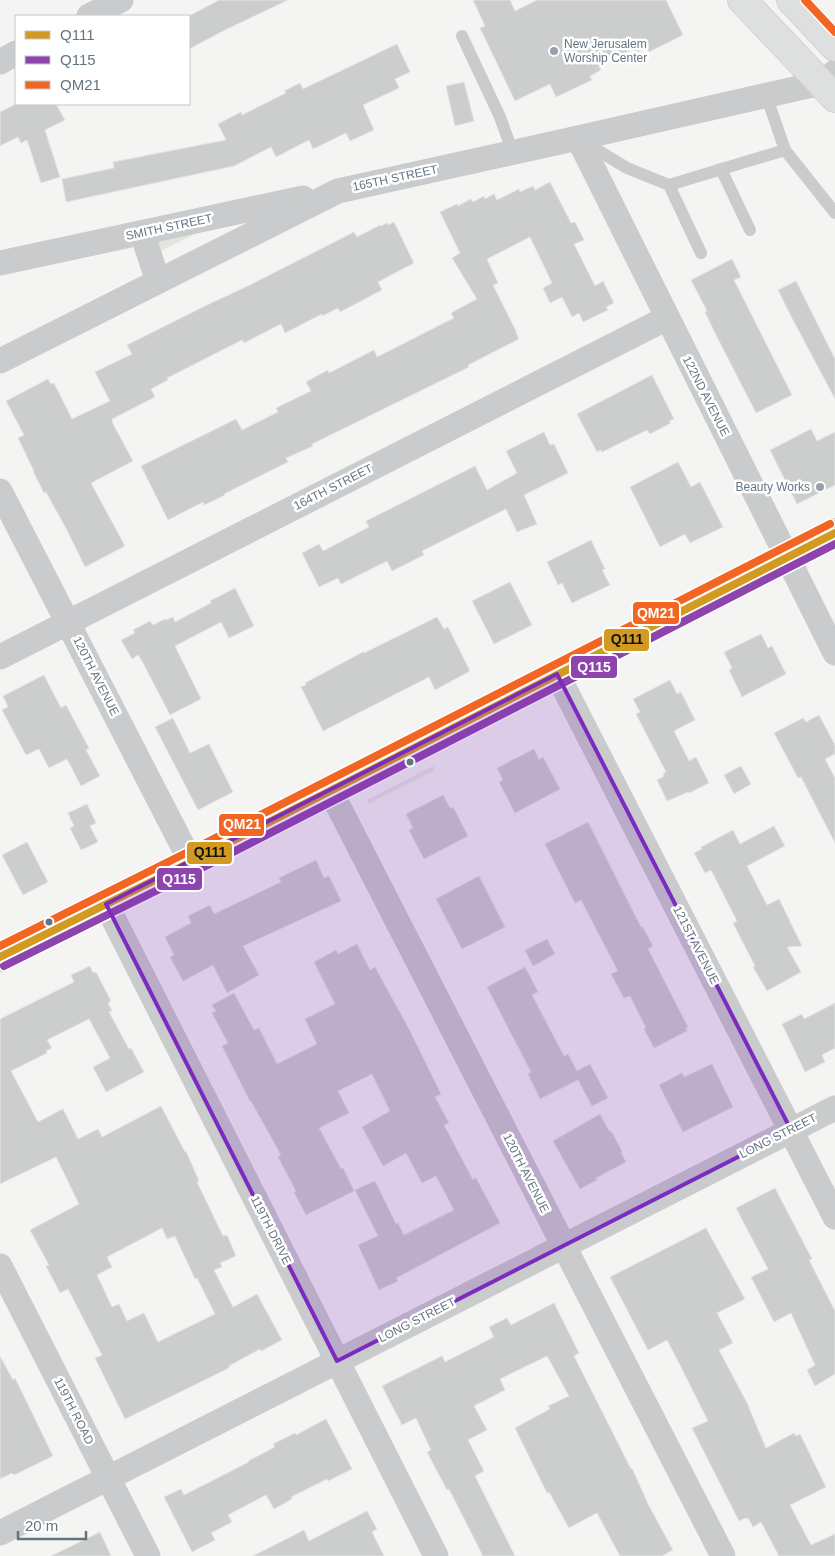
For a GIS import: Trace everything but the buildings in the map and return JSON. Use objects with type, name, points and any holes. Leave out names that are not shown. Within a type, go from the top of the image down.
[{"type":"main road","points":[[742,0],[830,84]]},
{"type":"main road","points":[[790,0],[835,47]]},
{"type":"main road","points":[[0,957],[191,862],[835,533]]},
{"type":"street","points":[[91,15],[121,0]]},
{"type":"street","points":[[0,62],[15,54]]},
{"type":"street","name":"165TH STREET","points":[[0,361],[338,191],[766,95],[830,84]]},
{"type":"street","name":"122ND AVENUE","points":[[578,138],[835,653]]},
{"type":"street","name":"SMITH STREET","points":[[0,263],[338,191]]},
{"type":"street","points":[[142,233],[158,281]]},
{"type":"street","name":"164TH STREET","points":[[0,657],[667,318]]},
{"type":"street","name":"120TH AVENUE","points":[[0,491],[191,862]]},
{"type":"street","name":"121ST AVENUE","points":[[557,674],[835,1217]]},
{"type":"street","name":"120TH AVENUE","points":[[330,790],[723,1556]]},
{"type":"street","name":"119TH DRIVE","points":[[106,904],[436,1556]]},
{"type":"street","name":"LONG STREET","points":[[0,1533],[835,1108]]},
{"type":"street","name":"119TH ROAD","points":[[0,1266],[148,1556]]},
{"type":"lane","points":[[462,36],[500,117],[513,153]]},
{"type":"lane","points":[[766,95],[785,150],[835,213]]},
{"type":"lane","points":[[578,138],[627,168],[668,185],[785,150]]},
{"type":"lane","points":[[721,169],[750,230]]},
{"type":"lane","points":[[668,185],[701,253]]},
{"type":"highlighted area","points":[[557,674],[791,1130],[337,1361],[106,904]]},
{"type":"shaded area","points":[[211,226],[159,252],[150,233]]},
{"type":"shaded area","points":[[433,766],[435,770],[368,804],[367,800]]},
{"type":"transit line","name":"QM21","points":[[805,0],[835,32]]},
{"type":"transit line","name":"QM21","points":[[0,946],[830,524]]},
{"type":"transit line","name":"Q111","points":[[0,957],[191,862],[835,533]]},
{"type":"transit line","name":"Q115","points":[[4,966],[196,871],[835,544]]},
{"type":"place","name":"New Jerusalem Worship Center","points":[[554,51]]},
{"type":"place","name":"Beauty Works","points":[[820,487]]}]
